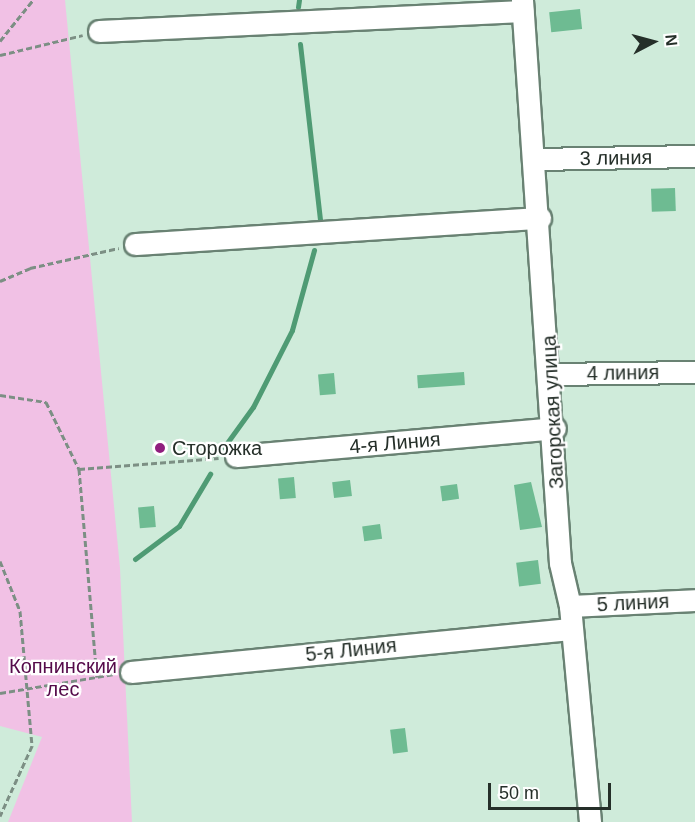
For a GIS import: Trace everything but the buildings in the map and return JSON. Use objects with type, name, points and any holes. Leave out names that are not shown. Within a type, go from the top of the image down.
[{"type":"street","points":[[99,31],[523,6]]},
{"type":"street","name":"Загорская улица","points":[[523,6],[537,159],[555,428],[560,563],[570,606],[570,629],[590,822]]},
{"type":"street","name":"3 линия","points":[[537,159],[695,156]]},
{"type":"street","points":[[135,244],[540,218]]},
{"type":"street","name":"4 линия","points":[[551,374],[695,372]]},
{"type":"street","name":"4-я Линия","points":[[236,456],[555,428]]},
{"type":"street","name":"5 линия","points":[[570,606],[695,600]]},
{"type":"street","name":"5-я Линия","points":[[131,672],[570,629]]},
{"type":"path","points":[[0,41],[33,0]]},
{"type":"path","points":[[0,54],[99,31]]},
{"type":"path","points":[[0,281],[30,268],[135,244]]},
{"type":"path","points":[[0,395],[46,402],[79,469],[97,677]]},
{"type":"path","points":[[79,469],[202,460]]},
{"type":"path","points":[[0,561],[20,611],[32,747],[0,816]]},
{"type":"path","points":[[0,693],[131,672]]},
{"type":"green space","name":"Копнинский лес","points":[[0,0],[65,0],[120,568],[132,822],[8,822],[42,737],[0,726]]},
{"type":"waterway","points":[[298,7],[299,0]]},
{"type":"waterway","points":[[300,44],[320,220]]},
{"type":"waterway","points":[[224,447],[253,407],[292,330],[314,250]]},
{"type":"waterway","points":[[135,559],[179,526],[210,474]]},
{"type":"place","name":"Сторожка","points":[[160,448]]}]
